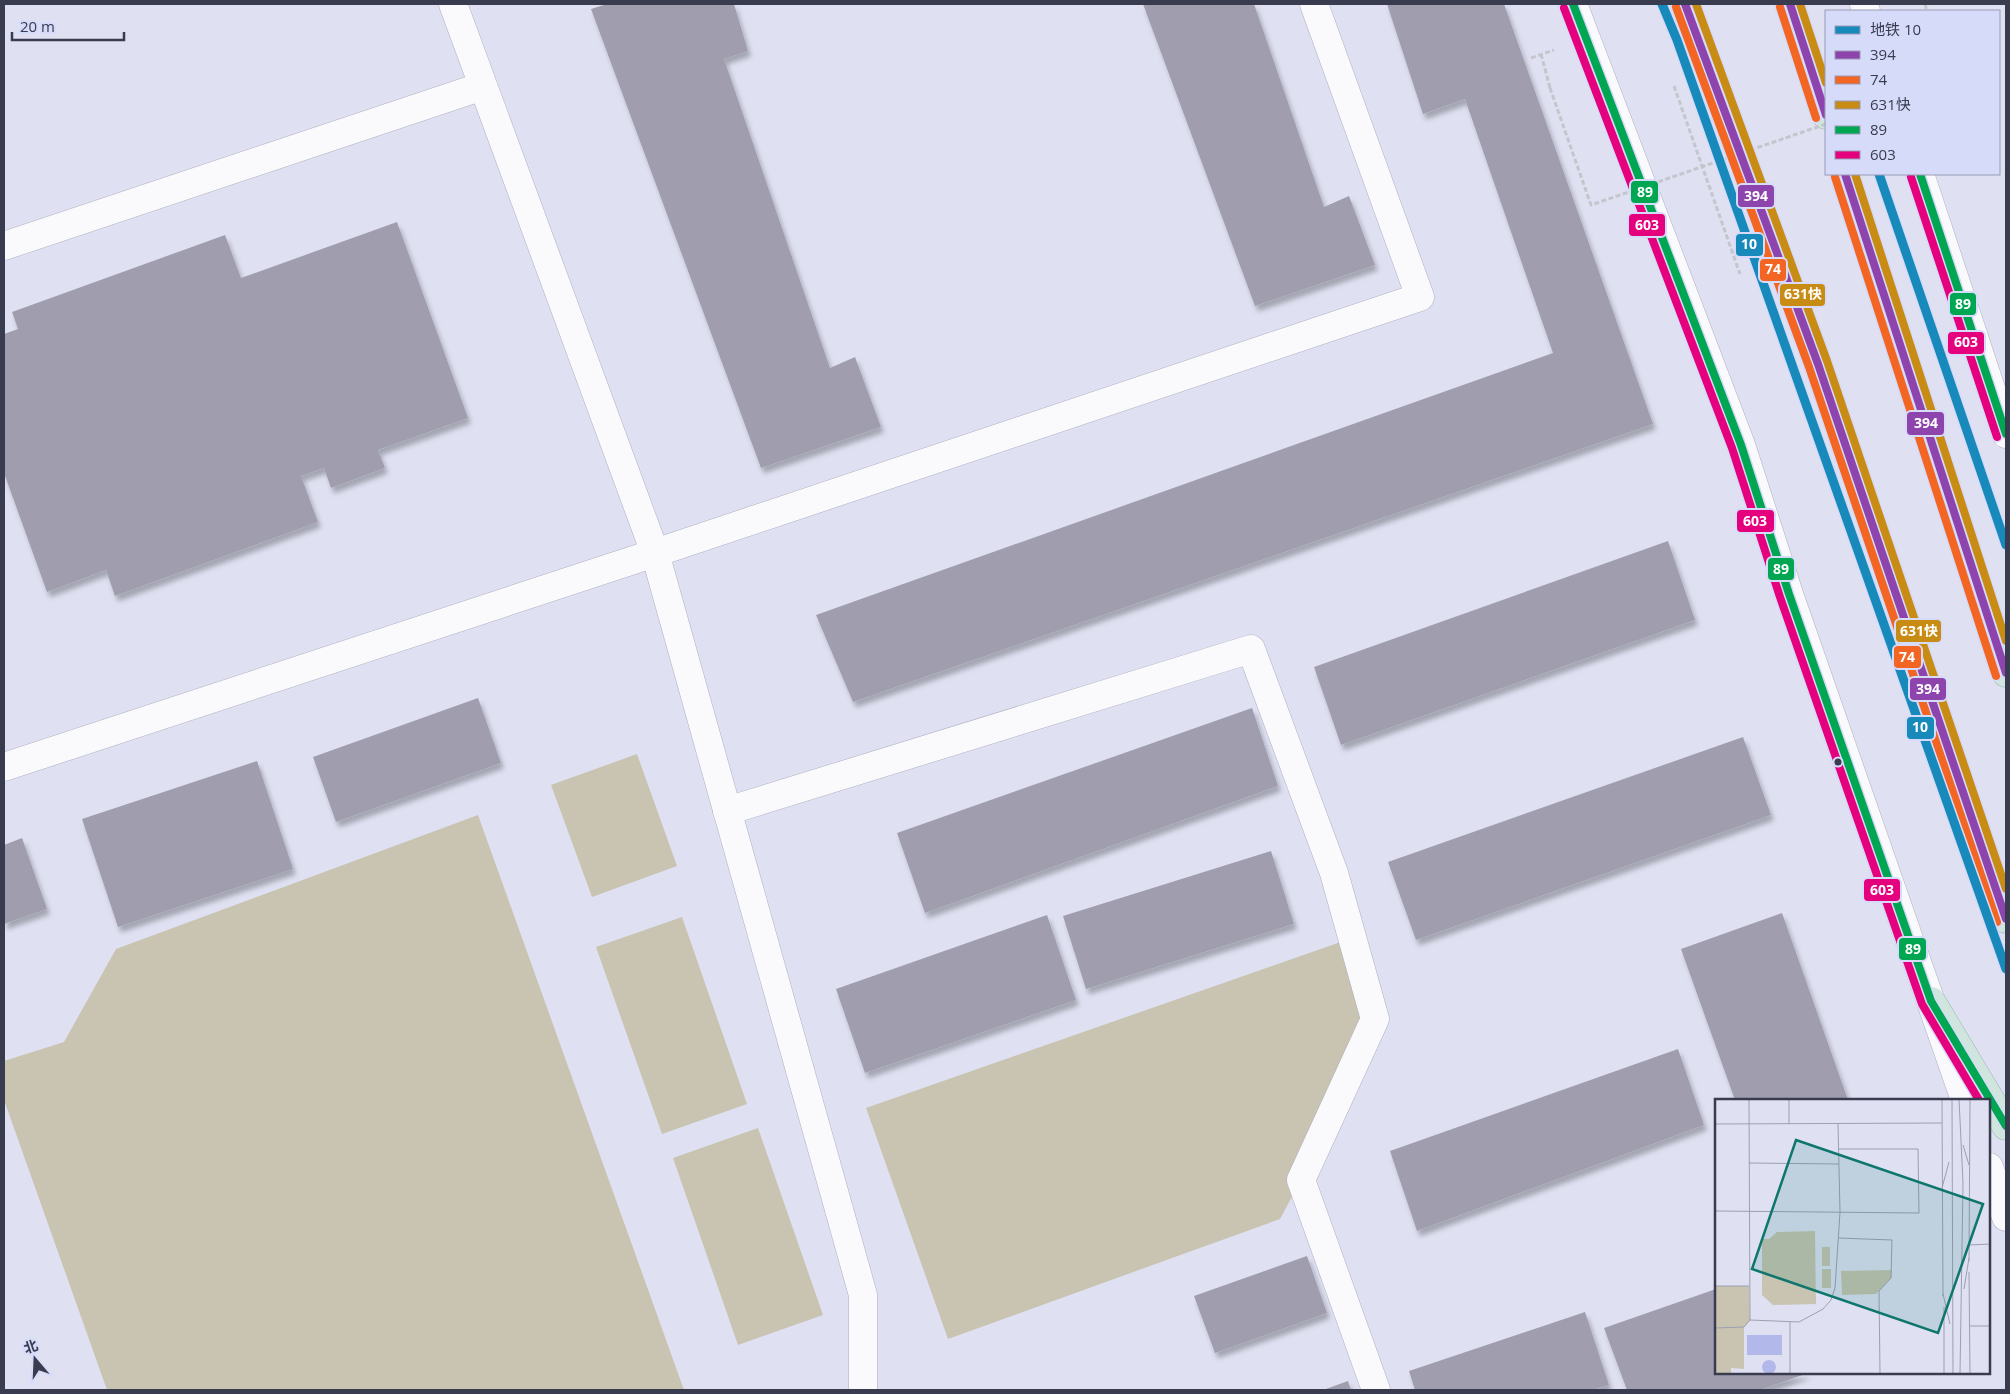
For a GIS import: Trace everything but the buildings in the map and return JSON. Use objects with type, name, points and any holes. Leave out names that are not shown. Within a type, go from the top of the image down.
[{"type":"highway","points":[[1685,4],[1818,364],[2006,919]]},
{"type":"highway","points":[[1790,4],[1825,112]]},
{"type":"highway","points":[[1845,175],[2006,673]]},
{"type":"highway","points":[[1930,1001],[1990,1099]]},
{"type":"highway","points":[[1990,1100],[2006,1126]]},
{"type":"street","points":[[453,4],[655,553],[863,1295],[863,1390]]},
{"type":"street","points":[[4,767],[655,553],[1420,297],[1314,4]]},
{"type":"street","points":[[1573,4],[1741,445],[1789,594],[1965,1099]]},
{"type":"street","points":[[4,246],[483,86]]},
{"type":"street","points":[[1920,175],[2006,434]]},
{"type":"street","points":[[727,811],[1251,649],[1334,874],[1375,1018],[1300,1180],[1376,1390]]},
{"type":"street","points":[[1990,1170],[2006,1217]]},
{"type":"path","points":[[1541,54],[1550,88],[1591,205],[1703,168],[1825,124]]},
{"type":"path","points":[[1674,86],[1740,274]]},
{"type":"shaded area","points":[[637,754],[677,866],[592,897],[551,785]]},
{"type":"shaded area","points":[[478,815],[684,1390],[107,1390],[4,1100],[4,1061],[64,1042],[116,949]]},
{"type":"shaded area","points":[[682,917],[747,1104],[662,1134],[596,947]]},
{"type":"shaded area","points":[[1352,938],[1375,1019],[1301,1180],[1280,1219],[948,1339],[866,1108]]},
{"type":"shaded area","points":[[758,1128],[823,1315],[738,1345],[673,1158]]},
{"type":"metro line","name":"10","points":[[1662,4],[1677,40],[2006,969]]},
{"type":"metro line","name":"10","points":[[1879,175],[2006,545]]},
{"type":"transit line","name":"89","points":[[1573,4],[1741,445],[1789,594],[1931,1001],[1990,1099]]},
{"type":"transit line","name":"394","points":[[1685,4],[1818,364],[2006,919]]},
{"type":"transit line","name":"631快","points":[[1696,4],[1827,361],[2006,889]]},
{"type":"transit line","name":"394","points":[[1790,4],[1825,112]]},
{"type":"transit line","name":"631快","points":[[1800,4],[1825,80]]},
{"type":"transit line","name":"74","points":[[1676,7],[1809,367],[1997,922]]},
{"type":"transit line","name":"74","points":[[1780,7],[1816,118]]},
{"type":"transit line","name":"603","points":[[1564,8],[1732,448],[1780,597],[1922,1004],[1978,1099]]},
{"type":"transit line","name":"394","points":[[1845,175],[2006,673]]},
{"type":"transit line","name":"631快","points":[[1855,175],[2006,641]]},
{"type":"transit line","name":"89","points":[[1920,175],[2006,434]]},
{"type":"transit line","name":"74","points":[[1835,177],[1996,676]]},
{"type":"transit line","name":"603","points":[[1911,177],[1997,437]]},
{"type":"transit line","name":"89","points":[[1990,1099],[2006,1126]]}]
